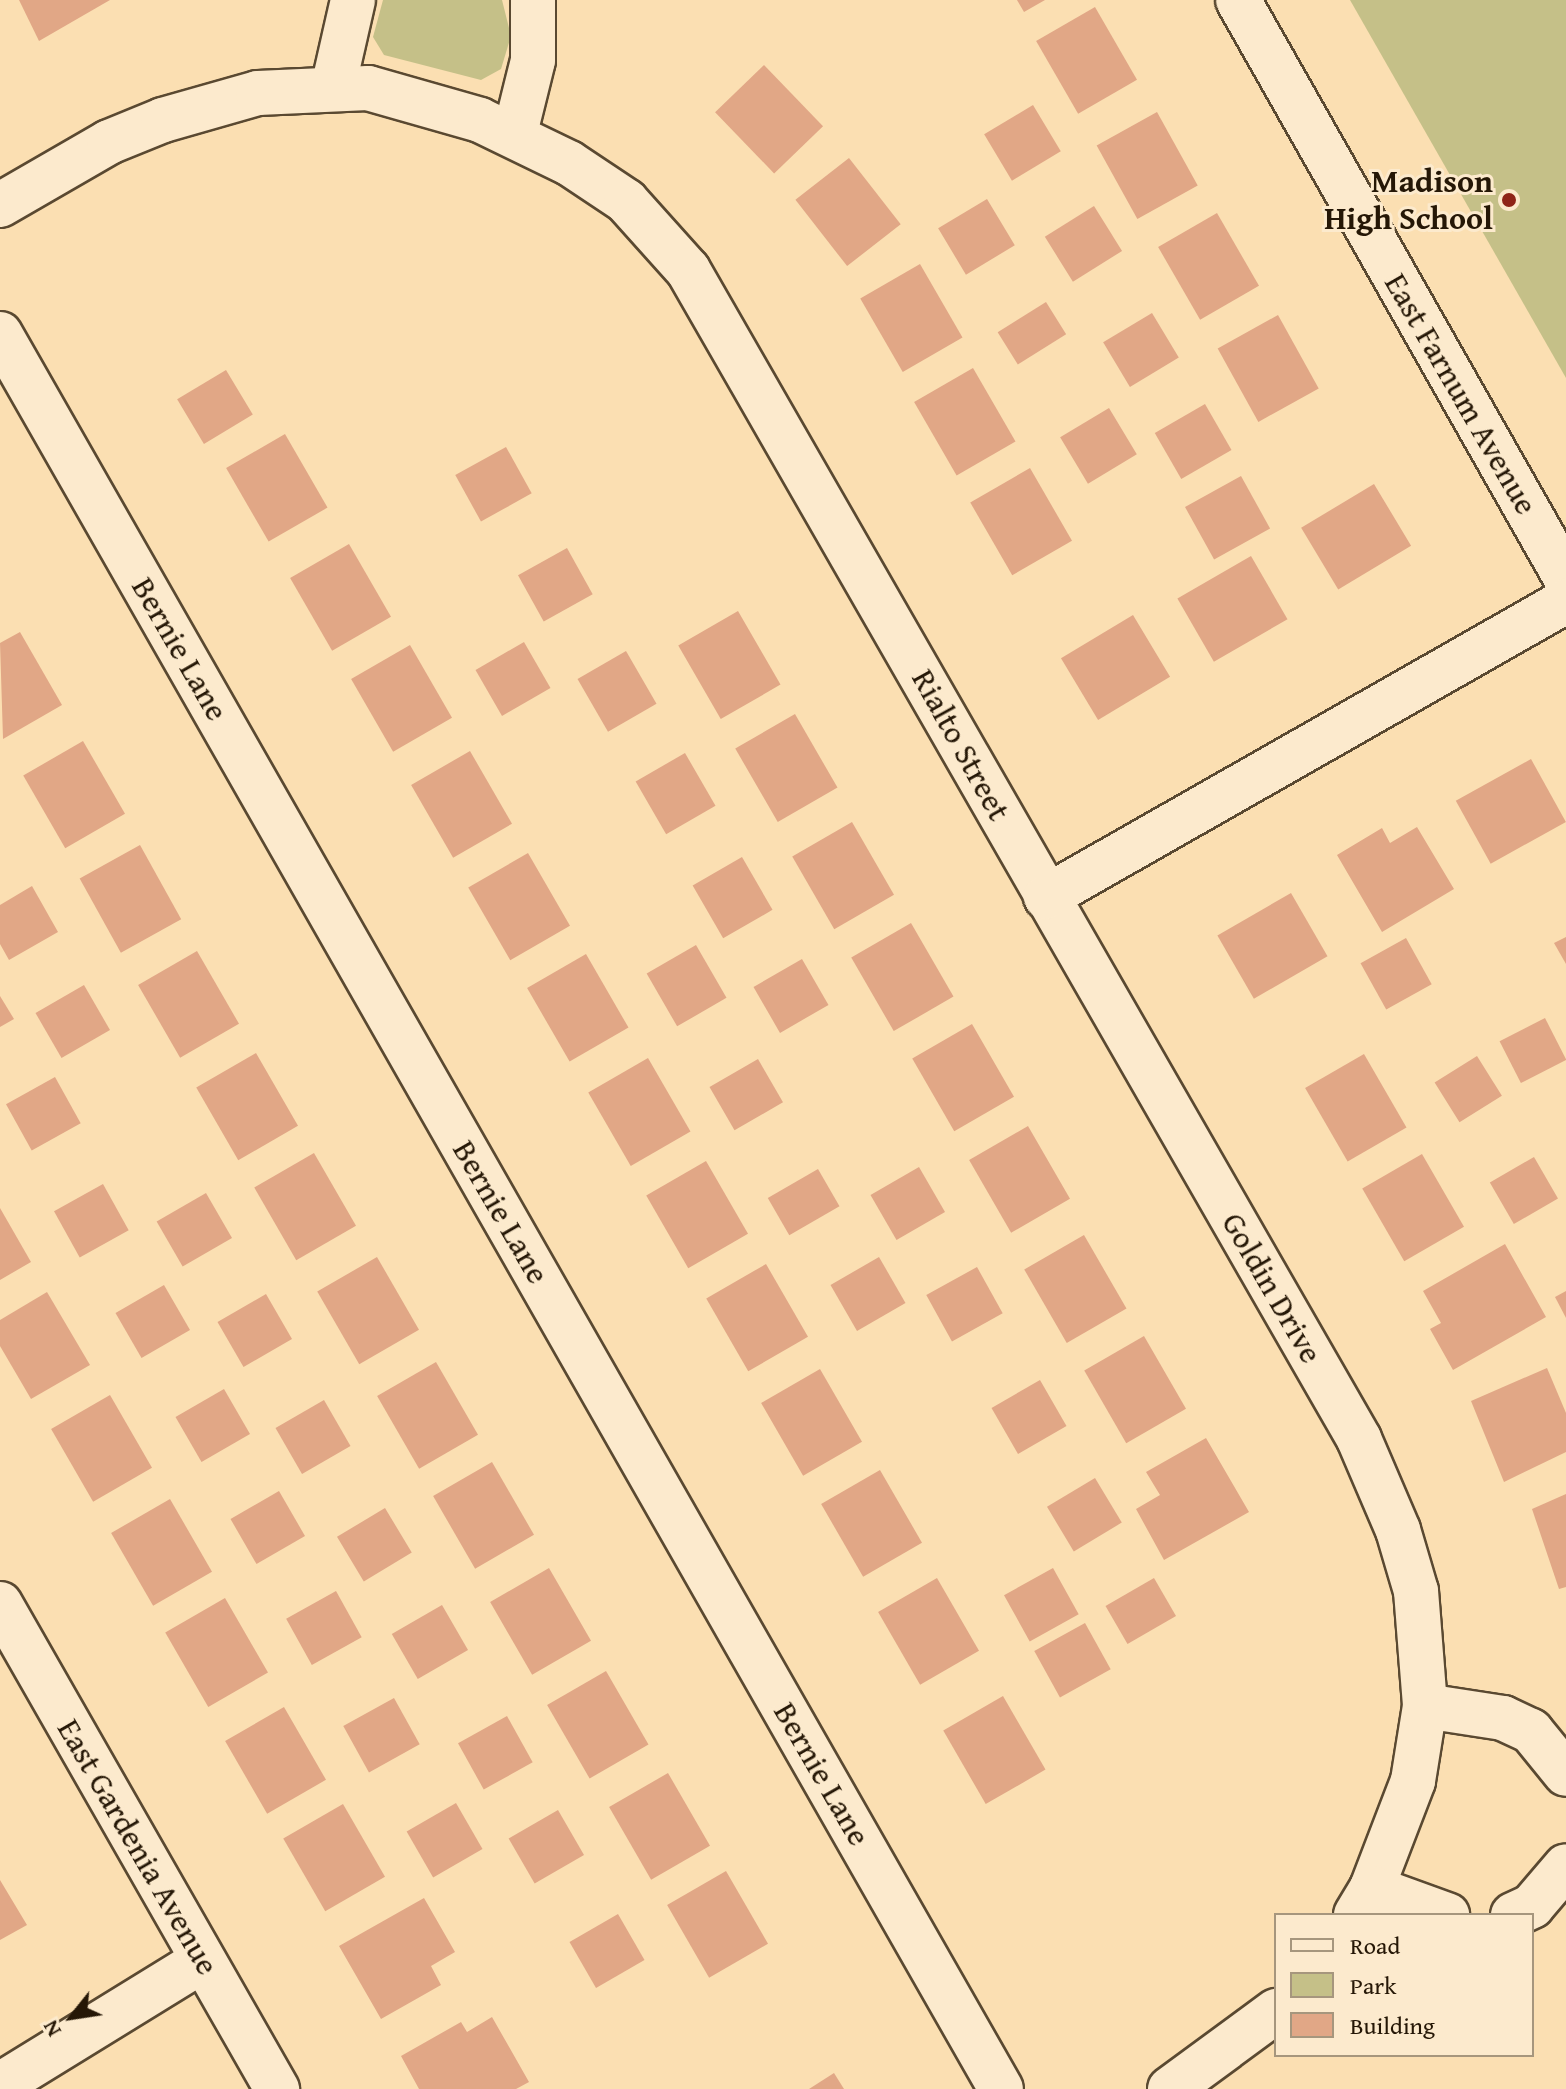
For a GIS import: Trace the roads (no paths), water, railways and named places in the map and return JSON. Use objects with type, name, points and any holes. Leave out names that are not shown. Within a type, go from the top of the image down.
[{"type":"street","points":[[333,88],[353,0]]},
{"type":"street","points":[[515,133],[533,60],[533,0]]},
{"type":"street","name":"East Farnum Avenue","points":[[1238,0],[1566,578]]},
{"type":"street","name":"Rialto Street","points":[[0,205],[109,142],[163,120],[258,93],[333,88],[368,88],[403,96],[515,133],[626,201],[688,270],[1046,897]]},
{"type":"street","name":"Bernie Lane","points":[[0,334],[1001,2089]]},
{"type":"street","points":[[1046,897],[1566,601]]},
{"type":"street","name":"Goldin Drive","points":[[1046,897],[1359,1439],[1398,1530],[1416,1591],[1425,1706],[1413,1781],[1364,1902],[1434,1913]]},
{"type":"street","name":"East Gardenia Avenue","points":[[0,1604],[277,2089]]},
{"type":"street","points":[[1425,1706],[1503,1718],[1531,1731],[1553,1752],[1566,1774]]},
{"type":"street","points":[[1517,1913],[1532,1906],[1566,1866]]},
{"type":"street","points":[[0,2085],[203,1960]]},
{"type":"street","points":[[1170,2089],[1274,2012]]},
{"type":"place","name":"Madison High School","points":[[1509,200]]}]
